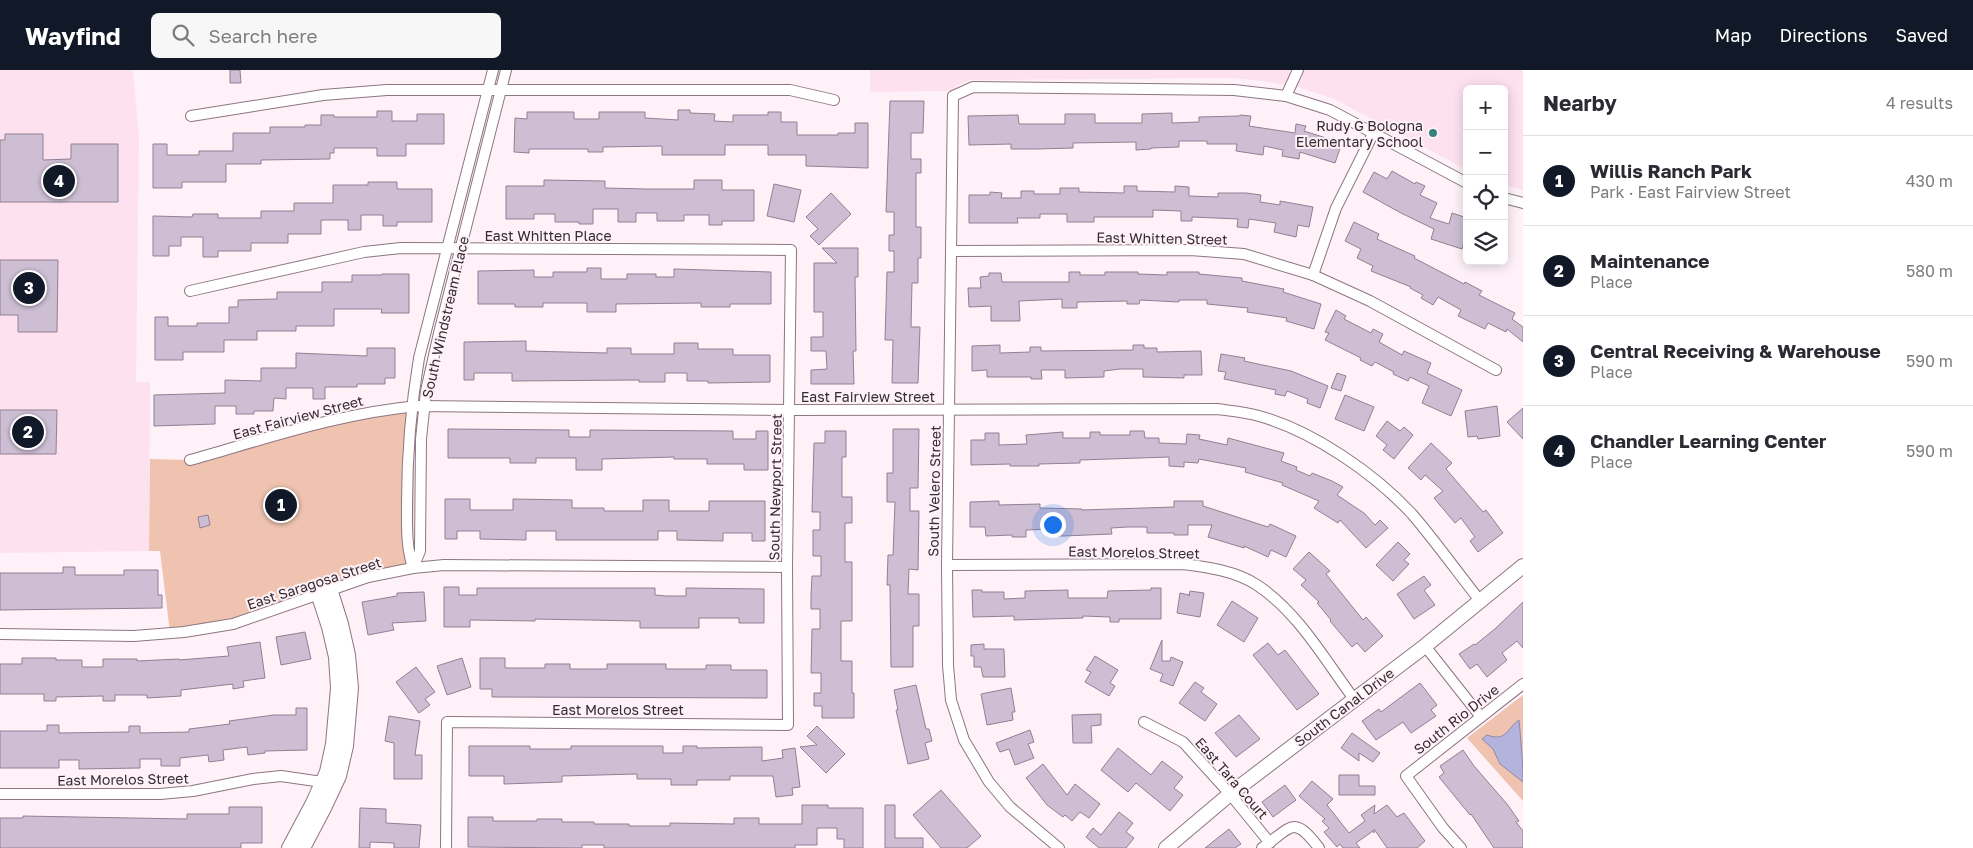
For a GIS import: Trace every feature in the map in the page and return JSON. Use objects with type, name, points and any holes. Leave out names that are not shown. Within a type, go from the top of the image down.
[{"type":"street","name":"South Windstream Place","points":[[413,568],[408,550],[408,447],[419,358],[493,70]]},
{"type":"street","name":"South Windstream Place","points":[[413,568],[420,551],[421,439],[424,406],[438,333],[506,70]]},
{"type":"street","points":[[1298,70],[1286,96],[1330,110],[1463,181]]},
{"type":"street","name":"South Velero Street","points":[[1059,848],[1010,807],[988,782],[964,740],[951,700],[948,665],[947,565],[953,96],[973,87],[1234,90],[1286,96]]},
{"type":"street","points":[[191,116],[323,95],[387,90],[790,90],[834,100]]},
{"type":"street","points":[[1313,275],[1336,208],[1374,132]]},
{"type":"street","points":[[1508,199],[1523,203]]},
{"type":"street","name":"East Whitten Place","points":[[190,291],[364,252],[401,248],[791,250]]},
{"type":"street","name":"South Newport Street","points":[[788,725],[787,567],[791,250]]},
{"type":"street","name":"East Whitten Street","points":[[951,251],[1190,250],[1244,254],[1313,275],[1370,301],[1496,370]]},
{"type":"street","name":"East Fairview Street","points":[[190,460],[340,417],[386,409],[424,406],[790,410],[1217,409],[1258,416],[1298,432],[1334,452],[1377,481],[1412,514],[1481,602]]},
{"type":"street","name":"East Morelos Street","points":[[947,565],[1183,564],[1217,568],[1256,584],[1281,605],[1306,634],[1354,699]]},
{"type":"street","name":"East Saragosa Street","points":[[0,634],[134,636],[184,632],[233,624],[368,577],[413,568],[444,565],[787,567]]},
{"type":"street","name":"South Canal Drive","points":[[1166,848],[1230,794],[1426,646],[1523,566]]},
{"type":"street","points":[[298,847],[328,783],[333,744],[338,688],[336,657],[329,627],[324,591]]},
{"type":"street","points":[[1426,646],[1481,717]]},
{"type":"street","name":"South Rio Drive","points":[[1461,848],[1443,828],[1406,776],[1523,684]]},
{"type":"street","name":"East Morelos Street","points":[[446,848],[447,722],[788,725]]},
{"type":"street","name":"East Tara Court","points":[[1144,722],[1183,742],[1230,794],[1266,845]]},
{"type":"street","name":"East Morelos Street","points":[[0,794],[160,794],[193,791],[253,778],[281,776],[328,783]]},
{"type":"street","points":[[1266,845],[1289,827],[1297,826],[1307,832],[1319,848]]},
{"type":"shaded area","points":[[0,70],[133,70],[139,138],[136,382],[150,382],[149,551],[0,553]]},
{"type":"shaded area","name":"Rudy G Bologna Elementary School","points":[[870,70],[1523,70],[1523,190],[1508,186],[1508,85],[1463,85],[1463,168],[1332,98],[1301,88],[1262,81],[1230,78],[970,80],[950,91],[870,92]]},
{"type":"shaded area","points":[[418,406],[414,456],[413,568],[233,624],[170,633],[160,551],[149,551],[150,459],[190,460],[340,417]]},
{"type":"shaded area","points":[[1523,695],[1523,801],[1467,738]]},
{"type":"water","points":[[1519,720],[1523,782],[1500,764],[1493,749],[1482,739],[1487,735],[1499,737],[1506,734]]},
{"type":"building","points":[[230,70],[240,70],[241,83],[230,83]]},
{"type":"building","points":[[890,101],[924,101],[923,133],[911,133],[911,159],[921,159],[921,173],[916,173],[916,227],[921,227],[921,258],[918,258],[918,283],[912,283],[911,327],[920,327],[918,383],[892,383],[893,340],[885,340],[887,272],[894,272],[894,251],[889,251],[889,235],[894,235],[894,212],[886,212]]},
{"type":"building","points":[[678,110],[690,110],[690,113],[715,114],[714,121],[733,122],[733,115],[768,115],[768,112],[781,112],[781,122],[797,122],[797,135],[855,133],[855,123],[868,123],[868,168],[806,166],[806,155],[768,155],[768,145],[725,145],[725,155],[662,155],[662,146],[603,147],[603,152],[588,152],[588,149],[529,149],[529,153],[514,152],[515,118],[527,119],[527,112],[574,112],[574,119],[599,119],[599,112],[645,112],[645,118],[678,120]]},
{"type":"building","points":[[377,111],[392,111],[392,121],[417,121],[417,114],[444,114],[444,144],[406,144],[406,156],[377,156],[377,148],[334,148],[334,153],[330,153],[330,159],[261,160],[261,164],[226,164],[226,182],[182,182],[182,188],[153,188],[153,144],[167,144],[167,155],[199,155],[199,151],[233,151],[233,133],[270,133],[270,127],[321,125],[321,115],[334,115],[334,117],[377,117]]},
{"type":"building","points":[[1172,113],[1172,123],[1199,122],[1199,117],[1251,116],[1249,126],[1295,133],[1296,124],[1306,126],[1304,131],[1342,143],[1335,163],[1300,152],[1299,159],[1282,156],[1283,150],[1264,146],[1263,155],[1236,151],[1237,144],[1207,144],[1207,141],[1179,141],[1179,147],[1136,150],[1136,142],[1073,143],[1073,148],[1038,149],[1011,149],[1011,144],[969,145],[968,116],[1018,115],[1019,124],[1065,124],[1065,114],[1095,114],[1095,123],[1142,123],[1142,114]]},
{"type":"building","points":[[5,134],[43,134],[43,160],[71,159],[71,144],[118,144],[118,202],[0,202],[0,140],[5,140]]},
{"type":"building","points":[[1392,171],[1415,184],[1416,182],[1425,186],[1420,195],[1437,203],[1430,218],[1449,224],[1452,213],[1463,217],[1462,249],[1431,239],[1434,229],[1363,192],[1374,172],[1387,179]]},
{"type":"building","points":[[544,180],[605,181],[605,188],[694,189],[694,180],[722,180],[722,190],[754,190],[754,221],[722,221],[722,225],[709,225],[709,215],[684,215],[684,221],[657,221],[657,213],[636,213],[636,222],[618,222],[618,209],[593,209],[593,224],[555,222],[555,214],[534,214],[534,219],[506,219],[506,186],[544,186]]},
{"type":"building","points":[[368,182],[397,182],[397,189],[432,189],[432,222],[397,222],[397,226],[383,226],[383,215],[361,215],[361,230],[348,230],[348,220],[321,220],[321,234],[288,234],[288,243],[251,243],[251,251],[218,251],[218,257],[203,257],[203,237],[181,237],[181,246],[169,246],[169,256],[153,256],[153,216],[192,217],[193,214],[218,214],[218,218],[261,218],[261,211],[294,211],[294,203],[333,203],[333,185],[368,185]]},
{"type":"building","points":[[774,184],[801,190],[794,222],[767,216]]},
{"type":"building","points":[[1124,186],[1137,186],[1137,191],[1175,192],[1175,186],[1189,187],[1189,196],[1218,197],[1218,193],[1246,193],[1261,195],[1260,202],[1280,205],[1280,201],[1313,207],[1309,227],[1298,225],[1296,237],[1274,232],[1276,223],[1249,219],[1248,228],[1237,227],[1238,219],[1192,217],[1192,221],[1181,221],[1181,211],[1153,210],[1153,217],[1094,217],[1094,222],[1067,222],[1067,214],[1040,214],[1040,218],[1017,218],[1018,223],[969,223],[969,195],[990,195],[990,192],[1002,193],[1001,198],[1021,198],[1021,191],[1034,191],[1034,194],[1060,194],[1060,188],[1079,188],[1079,192],[1124,193]]},
{"type":"building","points":[[831,193],[851,214],[819,245],[810,236],[818,229],[806,217]]},
{"type":"building","points":[[1354,222],[1379,234],[1377,239],[1415,256],[1414,258],[1464,284],[1465,282],[1482,291],[1479,295],[1515,313],[1512,319],[1523,327],[1523,342],[1507,329],[1506,332],[1488,323],[1485,329],[1458,316],[1461,310],[1438,297],[1433,305],[1421,298],[1423,295],[1411,287],[1371,271],[1373,266],[1357,258],[1361,249],[1345,241]]},
{"type":"building","points":[[822,248],[858,248],[858,277],[855,277],[856,351],[853,351],[854,384],[811,384],[811,370],[827,369],[826,351],[811,351],[811,337],[823,337],[823,312],[814,312],[814,263],[837,263]]},
{"type":"building","points":[[0,260],[58,260],[57,332],[18,332],[18,315],[0,315]]},
{"type":"building","points":[[587,268],[601,268],[601,279],[627,279],[627,274],[656,274],[656,277],[674,277],[674,269],[771,272],[771,304],[730,304],[730,307],[701,307],[701,303],[616,304],[616,312],[587,312],[587,303],[543,303],[543,307],[515,307],[515,304],[478,304],[478,271],[534,270],[534,277],[553,277],[553,272],[587,272]]},
{"type":"building","points":[[1069,272],[1080,272],[1080,275],[1105,275],[1105,272],[1138,272],[1138,274],[1167,275],[1167,272],[1199,272],[1199,274],[1242,278],[1242,281],[1284,289],[1283,292],[1321,304],[1314,329],[1286,321],[1287,318],[1247,312],[1248,308],[1207,304],[1207,300],[1179,300],[1179,302],[1140,300],[1139,304],[1127,304],[1127,301],[1077,302],[1077,308],[1062,308],[1062,299],[1019,301],[1020,321],[991,321],[991,306],[969,307],[968,288],[981,288],[980,277],[989,276],[989,273],[1001,273],[1002,282],[1069,282]]},
{"type":"building","points":[[409,274],[409,313],[381,313],[382,309],[334,309],[334,326],[296,326],[296,331],[257,331],[257,340],[224,340],[224,352],[183,352],[183,360],[155,360],[155,317],[168,317],[168,326],[197,326],[197,323],[229,323],[229,307],[238,307],[238,300],[277,299],[277,292],[322,292],[322,282],[352,282],[352,275]]},
{"type":"building","points":[[1336,310],[1346,316],[1344,319],[1371,333],[1373,329],[1383,334],[1379,342],[1402,355],[1404,351],[1431,363],[1427,373],[1462,390],[1451,416],[1422,403],[1429,386],[1410,377],[1408,381],[1375,362],[1372,366],[1360,360],[1361,358],[1325,340],[1329,333],[1325,332]]},
{"type":"building","points":[[526,341],[526,351],[607,353],[607,348],[631,348],[631,354],[674,354],[674,343],[698,343],[698,349],[733,349],[733,355],[770,355],[770,382],[708,383],[708,381],[687,381],[687,373],[665,373],[665,382],[639,382],[639,380],[512,381],[512,373],[474,373],[474,380],[464,380],[464,342]]},
{"type":"building","points":[[1000,345],[1000,353],[1030,352],[1030,347],[1041,347],[1041,351],[1133,350],[1133,345],[1144,345],[1144,348],[1157,348],[1157,352],[1201,351],[1202,375],[1184,375],[1184,378],[1143,377],[1143,369],[1120,369],[1104,371],[1104,377],[1065,378],[1065,370],[1041,370],[1042,379],[1031,379],[1031,377],[987,377],[987,370],[972,371],[972,346]]},
{"type":"building","points":[[367,348],[395,348],[395,378],[385,378],[385,384],[357,384],[357,387],[325,387],[325,399],[313,399],[313,388],[286,388],[286,399],[274,398],[273,411],[254,411],[254,414],[236,414],[236,406],[215,406],[215,424],[154,426],[154,395],[225,393],[225,380],[261,381],[261,368],[296,368],[296,353],[367,356]]},
{"type":"building","points":[[1221,354],[1245,358],[1244,361],[1291,371],[1328,386],[1320,408],[1307,403],[1308,399],[1287,391],[1285,396],[1275,394],[1276,390],[1224,379],[1226,372],[1218,371]]},
{"type":"building","points":[[1337,373],[1346,376],[1341,391],[1331,388]]},
{"type":"building","points":[[1345,395],[1374,407],[1364,431],[1335,419]]},
{"type":"building","points":[[1497,406],[1500,436],[1478,439],[1477,436],[1468,437],[1465,411]]},
{"type":"building","points":[[1523,408],[1523,439],[1507,422]]},
{"type":"building","points":[[0,410],[57,410],[56,454],[0,454]]},
{"type":"building","points":[[1387,421],[1400,431],[1404,427],[1413,435],[1394,459],[1383,450],[1387,445],[1376,436]]},
{"type":"building","points":[[448,429],[569,430],[569,437],[590,437],[590,430],[733,431],[733,439],[756,439],[756,431],[768,431],[768,470],[744,470],[744,464],[707,464],[707,459],[674,459],[674,457],[602,459],[602,470],[576,470],[576,458],[536,458],[536,463],[510,463],[510,458],[448,458]]},
{"type":"building","points":[[893,429],[919,429],[918,488],[910,488],[910,511],[919,511],[918,570],[909,569],[908,594],[919,594],[919,626],[913,626],[913,667],[891,667],[890,585],[887,585],[888,555],[893,555],[895,502],[887,502],[887,473],[893,473]]},
{"type":"building","points":[[825,431],[846,431],[846,457],[842,457],[842,497],[852,497],[852,523],[845,523],[845,562],[852,562],[852,621],[841,621],[841,661],[852,661],[854,718],[822,718],[822,706],[814,706],[814,693],[821,693],[821,673],[811,673],[812,629],[820,629],[820,609],[811,609],[811,595],[812,576],[821,576],[821,556],[813,556],[813,530],[820,530],[820,512],[812,512],[814,443],[825,443]]},
{"type":"building","points":[[1130,431],[1144,431],[1145,438],[1159,438],[1159,443],[1186,444],[1187,434],[1200,435],[1199,439],[1227,445],[1228,438],[1284,453],[1281,461],[1297,467],[1296,470],[1310,476],[1312,473],[1343,487],[1337,495],[1364,513],[1375,525],[1380,520],[1388,528],[1366,548],[1340,520],[1338,523],[1314,508],[1319,501],[1282,485],[1283,483],[1245,472],[1246,468],[1199,459],[1198,463],[1184,462],[1184,467],[1169,466],[1169,457],[1080,460],[1080,463],[1039,464],[1039,466],[1010,466],[1010,464],[971,465],[971,440],[985,440],[985,433],[999,433],[999,445],[1027,444],[1026,435],[1063,432],[1063,438],[1090,438],[1090,432],[1100,432],[1100,435],[1130,435]]},
{"type":"building","points":[[1431,443],[1452,463],[1446,469],[1483,512],[1486,510],[1503,533],[1478,552],[1470,541],[1475,537],[1461,518],[1455,523],[1434,498],[1443,491],[1425,475],[1421,480],[1408,468]]},
{"type":"building","points":[[445,499],[470,499],[470,510],[513,510],[513,499],[572,500],[572,508],[604,508],[604,511],[643,511],[643,500],[669,500],[669,511],[709,511],[709,501],[765,501],[765,541],[752,541],[752,533],[723,533],[723,541],[677,540],[677,531],[658,531],[658,540],[556,540],[556,531],[526,531],[526,540],[480,539],[480,531],[457,531],[457,539],[445,539]]},
{"type":"building","points":[[999,501],[999,505],[1040,504],[1040,508],[1082,510],[1174,507],[1174,501],[1203,501],[1203,506],[1268,527],[1270,524],[1296,536],[1286,557],[1271,550],[1268,557],[1244,546],[1244,548],[1208,537],[1212,525],[1188,525],[1188,535],[1147,533],[1147,527],[1128,527],[1111,528],[1112,534],[1063,536],[1050,536],[1051,529],[1026,530],[1026,537],[1012,537],[1012,535],[986,536],[985,527],[970,527],[970,502]]},
{"type":"building","points":[[208,515],[210,525],[200,528],[198,517]]},
{"type":"building","points":[[1398,542],[1410,554],[1404,560],[1409,564],[1393,581],[1376,565]]},
{"type":"building","points":[[1309,552],[1330,571],[1326,574],[1363,620],[1366,617],[1383,636],[1365,652],[1357,643],[1352,647],[1330,621],[1317,603],[1319,602],[1301,585],[1306,580],[1293,569]]},
{"type":"building","points":[[63,567],[75,567],[75,575],[124,575],[124,570],[158,570],[158,595],[162,595],[162,608],[0,610],[0,573],[63,573]]},
{"type":"building","points":[[1424,576],[1431,585],[1424,590],[1435,605],[1414,619],[1397,594]]},
{"type":"building","points":[[444,587],[459,587],[459,595],[477,595],[477,588],[655,588],[655,595],[666,596],[686,596],[686,588],[764,589],[764,623],[739,623],[739,618],[699,618],[699,628],[640,628],[640,621],[535,619],[535,621],[470,620],[470,627],[444,627]]},
{"type":"building","points":[[1151,588],[1161,588],[1161,619],[1119,619],[1119,622],[1110,622],[1110,617],[1083,616],[1083,618],[1014,620],[1014,616],[973,617],[972,590],[1004,592],[1004,599],[1025,598],[1025,591],[1068,590],[1068,598],[1107,598],[1108,591],[1151,590]]},
{"type":"building","points":[[1190,591],[1204,593],[1200,617],[1177,613],[1180,593],[1189,596]]},
{"type":"building","points":[[424,592],[426,621],[392,623],[394,630],[368,635],[362,602],[397,596],[397,593]]},
{"type":"building","points":[[1232,601],[1258,618],[1244,642],[1217,625]]},
{"type":"building","points":[[1523,602],[1523,648],[1517,641],[1502,653],[1507,660],[1487,677],[1477,664],[1470,669],[1459,654],[1475,645],[1496,628]]},
{"type":"building","points":[[305,632],[311,659],[281,665],[276,637]]},
{"type":"building","points":[[1162,640],[1162,661],[1170,661],[1171,657],[1183,662],[1173,686],[1160,681],[1163,674],[1150,669]]},
{"type":"building","points":[[260,642],[265,678],[243,681],[244,687],[233,689],[233,684],[181,690],[181,696],[147,698],[147,695],[115,695],[115,701],[103,701],[103,696],[56,697],[56,701],[44,701],[44,694],[0,694],[0,664],[22,664],[22,658],[82,660],[82,667],[103,667],[103,659],[137,659],[137,661],[179,660],[229,656],[227,647]]},
{"type":"building","points":[[1268,643],[1278,655],[1285,650],[1319,694],[1297,710],[1253,655]]},
{"type":"building","points":[[984,644],[984,649],[1004,649],[1005,677],[983,677],[981,667],[974,667],[971,645]]},
{"type":"building","points":[[1095,656],[1118,670],[1110,683],[1115,686],[1109,696],[1085,682],[1091,672],[1086,670]]},
{"type":"building","points":[[462,658],[471,687],[447,695],[437,666]]},
{"type":"building","points":[[480,658],[505,658],[505,668],[545,668],[545,664],[570,664],[570,669],[607,669],[607,664],[666,664],[666,669],[706,669],[706,665],[731,665],[731,670],[767,670],[767,698],[492,697],[492,689],[480,689]]},
{"type":"building","points":[[416,667],[435,692],[425,699],[430,705],[419,713],[396,682]]},
{"type":"building","points":[[1195,682],[1204,688],[1201,692],[1217,704],[1205,721],[1179,703]]},
{"type":"building","points":[[1420,683],[1437,705],[1431,710],[1436,716],[1411,733],[1403,722],[1376,740],[1362,721],[1379,709],[1381,712]]},
{"type":"building","points":[[916,685],[926,729],[929,729],[932,741],[925,743],[929,759],[908,764],[896,710],[898,710],[894,690]]},
{"type":"building","points":[[1011,688],[1015,712],[1012,712],[1013,720],[987,725],[981,694]]},
{"type":"building","points":[[296,708],[307,708],[307,750],[265,751],[265,753],[248,755],[247,747],[223,750],[224,760],[209,762],[208,755],[180,758],[180,766],[161,766],[161,759],[140,759],[140,768],[79,769],[79,760],[59,760],[59,768],[0,768],[0,731],[47,731],[47,725],[59,725],[59,733],[129,732],[129,726],[140,726],[140,733],[189,732],[189,729],[230,724],[229,721],[274,715],[296,715]]},
{"type":"building","points":[[1101,714],[1101,725],[1091,726],[1092,743],[1073,743],[1072,715]]},
{"type":"building","points":[[1239,715],[1260,739],[1236,757],[1215,733]]},
{"type":"building","points":[[389,716],[420,721],[415,755],[422,755],[422,779],[394,779],[394,743],[385,741]]},
{"type":"building","points":[[817,726],[845,754],[826,773],[800,747],[817,745],[807,736]]},
{"type":"building","points":[[1030,730],[1034,742],[1028,744],[1034,758],[1015,765],[1009,749],[1000,752],[996,743]]},
{"type":"building","points":[[1352,733],[1380,753],[1373,762],[1359,753],[1359,761],[1341,748]]},
{"type":"building","points":[[469,746],[530,746],[530,749],[571,749],[571,746],[663,746],[663,753],[683,753],[683,746],[697,746],[697,748],[762,747],[762,761],[783,758],[782,750],[795,748],[800,787],[792,788],[793,795],[776,797],[773,776],[730,776],[730,780],[697,780],[697,785],[671,785],[671,779],[637,779],[637,774],[562,776],[562,782],[504,784],[504,776],[469,776]]},
{"type":"building","points":[[1118,748],[1151,775],[1162,761],[1183,777],[1174,788],[1183,795],[1170,811],[1136,783],[1128,792],[1101,770]]},
{"type":"building","points":[[1463,750],[1519,821],[1516,822],[1523,831],[1523,848],[1494,848],[1471,814],[1439,777],[1444,773],[1440,766]]},
{"type":"building","points":[[1043,764],[1067,795],[1075,784],[1100,804],[1089,818],[1080,812],[1072,821],[1047,805],[1026,778]]},
{"type":"building","points":[[1339,775],[1359,775],[1359,786],[1375,786],[1375,795],[1339,795]]},
{"type":"building","points":[[1312,781],[1333,799],[1327,805],[1349,833],[1365,821],[1361,815],[1375,805],[1374,814],[1387,805],[1397,817],[1404,813],[1425,841],[1417,848],[1387,848],[1374,829],[1374,833],[1373,831],[1356,843],[1360,848],[1343,848],[1340,844],[1337,847],[1324,832],[1329,828],[1322,821],[1325,819],[1299,796]]},
{"type":"building","points":[[1285,785],[1296,800],[1273,817],[1262,802]]},
{"type":"building","points":[[941,790],[981,836],[967,848],[941,848],[913,815]]},
{"type":"building","points":[[802,805],[828,805],[828,808],[863,808],[863,848],[844,848],[844,839],[837,839],[837,828],[817,828],[817,845],[795,845],[795,848],[604,848],[604,845],[582,845],[582,848],[468,847],[468,817],[493,817],[493,821],[562,819],[562,822],[629,824],[629,826],[670,826],[670,823],[734,824],[734,818],[759,818],[759,824],[802,824]]},
{"type":"building","points":[[885,805],[895,805],[895,838],[923,838],[923,848],[885,848]]},
{"type":"building","points":[[229,807],[262,807],[262,843],[241,843],[241,848],[0,848],[0,818],[23,818],[23,816],[187,819],[187,814],[229,814]]},
{"type":"building","points":[[360,808],[386,809],[386,823],[421,825],[419,848],[394,848],[394,843],[370,842],[370,848],[359,848]]},
{"type":"building","points":[[1119,812],[1133,823],[1126,832],[1134,838],[1126,848],[1099,848],[1086,837],[1093,828],[1101,835]]},
{"type":"building","points":[[1229,829],[1241,844],[1235,848],[1205,848]]},
{"type":"place","name":"Rudy G Bologna Elementary School","points":[[1433,133]]},
{"type":"place","name":"Chandler Learning Center","points":[[59,181]]},
{"type":"place","name":"Central Receiving & Warehouse","points":[[29,288]]},
{"type":"place","name":"Maintenance","points":[[28,432]]},
{"type":"place","name":"Willis Ranch Park","points":[[281,505]]}]
